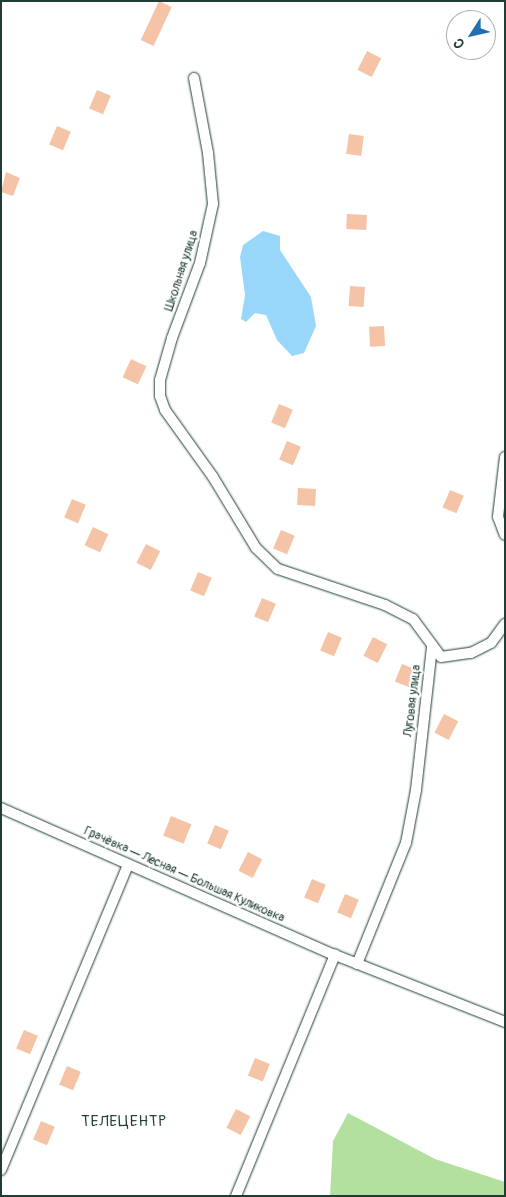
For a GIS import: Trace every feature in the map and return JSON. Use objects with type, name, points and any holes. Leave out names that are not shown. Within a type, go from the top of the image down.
[{"type":"street","name":"Школьная улица","points":[[194,78],[208,153],[213,204],[205,247],[160,380],[160,396],[164,410],[264,559],[278,569],[385,605],[413,619],[432,648]]},
{"type":"street","points":[[505,457],[498,517],[505,535]]},
{"type":"street","points":[[432,648],[440,657],[472,654],[491,643],[505,624]]},
{"type":"street","name":"Луговая улица","points":[[358,964],[406,843],[416,790],[432,648]]},
{"type":"street","name":"Грачёвка — Лесная — Большая Куликовка","points":[[1,808],[358,964]]},
{"type":"street","points":[[1,1170],[128,865]]},
{"type":"street","points":[[236,1196],[335,955]]},
{"type":"street","points":[[358,964],[505,1022]]},
{"type":"green space","points":[[348,1113],[435,1159],[505,1182],[505,1196],[330,1196],[333,1141]]},
{"type":"water","points":[[263,231],[280,236],[280,250],[311,297],[316,326],[304,353],[292,356],[277,340],[266,315],[255,313],[246,322],[241,319],[245,295],[240,257],[243,245]]},
{"type":"building","points":[[159,1],[172,7],[154,46],[141,40]]},
{"type":"building","points":[[367,51],[381,58],[372,77],[357,70]]},
{"type":"building","points":[[97,90],[111,96],[103,114],[89,108]]},
{"type":"building","points":[[57,126],[71,132],[63,150],[49,144]]},
{"type":"building","points":[[349,134],[364,136],[361,156],[346,154]]},
{"type":"building","points":[[6,172],[20,178],[13,196],[1,192]]},
{"type":"building","points":[[347,214],[367,215],[366,230],[346,229]]},
{"type":"building","points":[[350,286],[365,287],[364,307],[349,306]]},
{"type":"building","points":[[384,326],[385,346],[370,347],[369,327]]},
{"type":"building","points":[[131,359],[146,366],[138,384],[123,377]]},
{"type":"building","points":[[279,404],[293,410],[285,428],[271,422]]},
{"type":"building","points":[[287,441],[301,447],[293,465],[279,459]]},
{"type":"building","points":[[298,488],[316,489],[315,506],[297,505]]},
{"type":"building","points":[[450,490],[464,496],[456,513],[443,507]]},
{"type":"building","points":[[72,499],[86,505],[78,523],[64,517]]},
{"type":"building","points":[[93,527],[108,534],[100,552],[85,545]]},
{"type":"building","points":[[281,530],[295,536],[287,554],[273,548]]},
{"type":"building","points":[[146,544],[160,551],[151,570],[136,563]]},
{"type":"building","points":[[198,572],[212,578],[204,596],[190,590]]},
{"type":"building","points":[[262,598],[276,604],[268,622],[254,616]]},
{"type":"building","points":[[328,632],[342,638],[334,656],[320,650]]},
{"type":"building","points":[[373,637],[387,644],[378,663],[363,656]]},
{"type":"building","points":[[402,664],[417,670],[410,688],[395,682]]},
{"type":"building","points":[[444,714],[458,721],[449,740],[434,733]]},
{"type":"building","points":[[171,816],[191,824],[184,844],[163,835]]},
{"type":"building","points":[[215,825],[229,831],[221,849],[207,843]]},
{"type":"building","points":[[248,852],[262,859],[253,878],[238,871]]},
{"type":"building","points":[[312,879],[326,885],[318,903],[304,897]]},
{"type":"building","points":[[345,894],[359,900],[351,918],[337,912]]},
{"type":"building","points":[[24,1030],[38,1036],[30,1054],[16,1048]]},
{"type":"building","points":[[255,1058],[270,1064],[263,1082],[248,1076]]},
{"type":"building","points":[[67,1066],[81,1072],[73,1090],[59,1084]]},
{"type":"building","points":[[236,1109],[250,1116],[241,1135],[226,1128]]},
{"type":"building","points":[[41,1121],[55,1127],[47,1145],[33,1139]]},
{"type":"district","name":"ТЕЛЕЦЕНТР","points":[[124,1122]]}]
